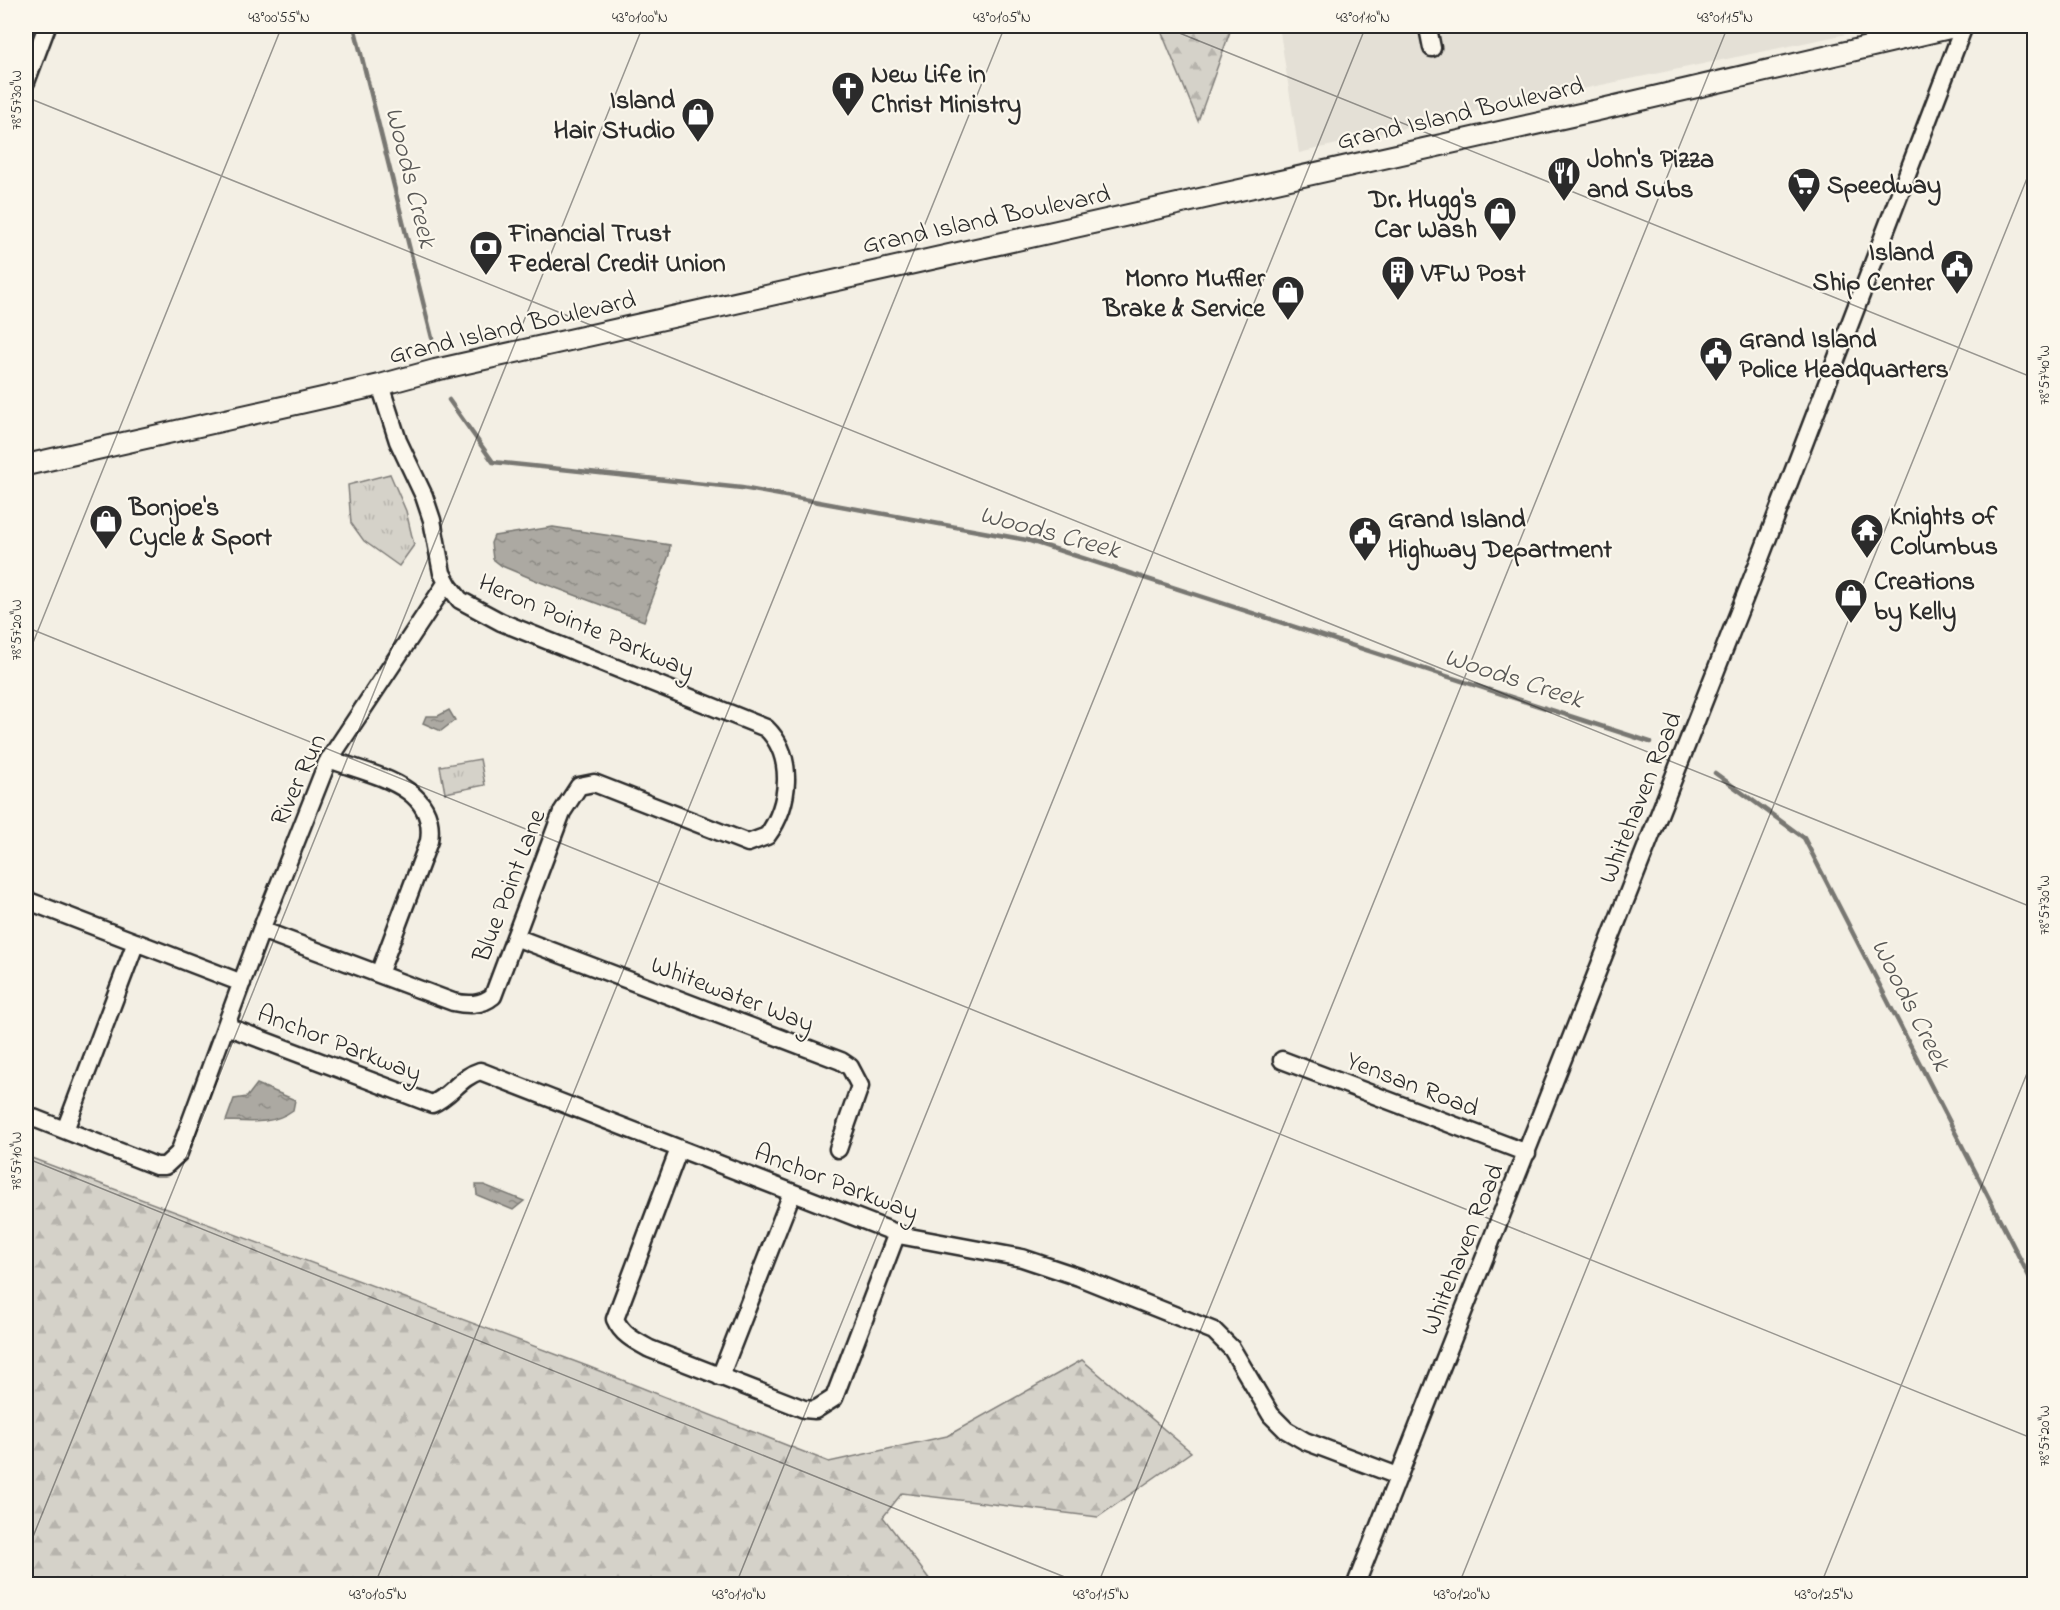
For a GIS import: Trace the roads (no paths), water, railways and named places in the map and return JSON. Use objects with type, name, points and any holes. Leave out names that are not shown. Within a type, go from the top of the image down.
[{"type":"main road","name":"Grand Island Boulevard","points":[[26,465],[380,385],[457,365],[1598,110],[1958,26]]},
{"type":"street","points":[[26,82],[47,26]]},
{"type":"street","name":"Whitehaven Road","points":[[1356,1584],[1759,561],[1964,26]]},
{"type":"street","name":"Heron Pointe Parkway","points":[[380,385],[398,441],[424,496],[432,520],[442,573],[460,600],[501,622],[766,728],[774,736],[781,752],[785,772],[783,804]]},
{"type":"street","name":"River Run","points":[[26,1115],[156,1166],[165,1166],[179,1153],[261,930],[329,759],[447,582]]},
{"type":"street","points":[[329,759],[410,790],[426,809],[430,820],[429,841],[379,974]]},
{"type":"street","name":"Blue Point Lane","points":[[261,930],[453,1002],[481,1003],[493,996],[562,812],[567,800],[579,786],[594,783],[748,843],[767,836],[783,804]]},
{"type":"street","points":[[26,900],[242,983]]},
{"type":"street","name":"Whitewater Way","points":[[515,937],[841,1061],[850,1068],[860,1086],[838,1149]]},
{"type":"street","points":[[65,1131],[136,942]]},
{"type":"street","name":"Anchor Parkway","points":[[226,1026],[432,1104],[444,1099],[470,1074],[480,1071],[897,1233],[933,1243],[1022,1258],[1079,1277],[1214,1330],[1232,1350],[1271,1415],[1286,1430],[1305,1441],[1398,1476]]},
{"type":"street","name":"Yensan Road","points":[[1282,1060],[1527,1153]]},
{"type":"street","points":[[679,1149],[615,1318],[619,1329],[630,1338],[650,1349],[720,1377],[804,1409],[815,1410],[834,1398],[897,1233]]},
{"type":"street","points":[[720,1377],[792,1193]]},
{"type":"water","points":[[553,527],[670,545],[669,555],[644,621],[540,582],[502,566],[493,559],[491,543],[494,536]]},
{"type":"water","points":[[449,710],[455,720],[441,731],[423,723],[426,716],[438,716]]},
{"type":"water","points":[[257,1084],[295,1100],[293,1110],[270,1120],[226,1121],[234,1099],[247,1097]]},
{"type":"water","points":[[476,1185],[484,1185],[524,1201],[513,1210],[477,1195]]},
{"type":"waterway","name":"Woods Creek","points":[[354,26],[432,338]]},
{"type":"waterway","name":"Woods Creek","points":[[449,400],[493,462],[742,488],[1027,540],[1650,742]]},
{"type":"waterway","name":"Woods Creek","points":[[1715,773],[1804,838],[2034,1286]]},
{"type":"place","name":"New Life in Christ Ministry","points":[[848,117]]},
{"type":"place","name":"Island Hair Studio","points":[[698,143]]},
{"type":"place","name":"John's Pizza and Subs","points":[[1564,202]]},
{"type":"place","name":"Speedway","points":[[1804,213]]},
{"type":"place","name":"Dr. Hugg's Car Wash","points":[[1500,242]]},
{"type":"place","name":"Financial Trust Federal Credit Union","points":[[486,276]]},
{"type":"place","name":"Island Ship Center","points":[[1957,295]]},
{"type":"place","name":"VFW Post","points":[[1398,301]]},
{"type":"place","name":"Monro Muffler Brake & Service","points":[[1288,321]]},
{"type":"place","name":"Grand Island Police Headquarters","points":[[1716,382]]},
{"type":"place","name":"Bonjoe's Cycle & Sport","points":[[106,550]]},
{"type":"place","name":"Knights of Columbus","points":[[1867,559]]},
{"type":"place","name":"Grand Island Highway Department","points":[[1365,562]]},
{"type":"place","name":"Creations by Kelly","points":[[1851,624]]}]
